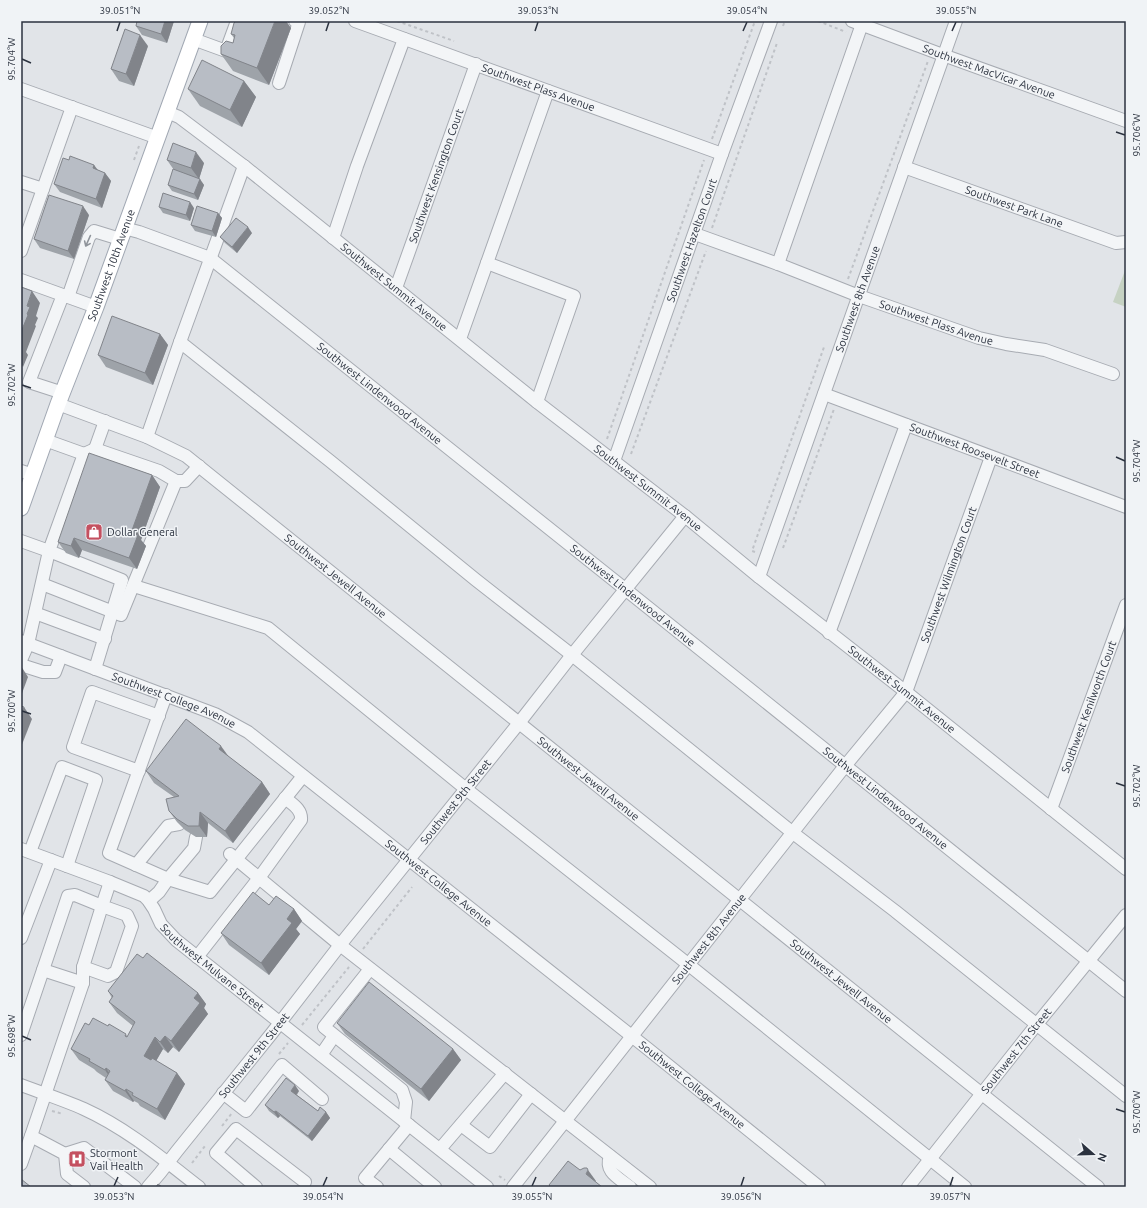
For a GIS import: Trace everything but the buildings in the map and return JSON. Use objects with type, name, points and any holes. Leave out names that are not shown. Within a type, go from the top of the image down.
[{"type":"main road","name":"Southwest 10th Avenue","points":[[21,508],[27,473],[45,440],[61,399],[200,21]]},
{"type":"street","points":[[194,39],[226,51],[237,21]]},
{"type":"street","name":"Southwest Plass Avenue","points":[[355,21],[722,154]]},
{"type":"street","name":"Southwest Hazelton Court","points":[[614,461],[722,154],[771,21]]},
{"type":"street","name":"Southwest 8th Avenue","points":[[759,577],[956,21]]},
{"type":"street","points":[[278,83],[298,22]]},
{"type":"street","points":[[778,264],[857,23]]},
{"type":"street","name":"Southwest MacVicar Avenue","points":[[857,23],[1126,121]]},
{"type":"street","points":[[333,238],[357,166],[404,39]]},
{"type":"street","name":"Southwest Kensington Court","points":[[396,288],[476,64]]},
{"type":"street","points":[[21,88],[158,138]]},
{"type":"street","points":[[460,339],[548,91]]},
{"type":"street","points":[[21,251],[72,107]]},
{"type":"street","name":"Southwest Summit Avenue","points":[[167,112],[179,117],[244,166],[538,402],[685,516],[759,577],[906,692],[1126,869]]},
{"type":"street","points":[[147,437],[244,166]]},
{"type":"street","name":"Southwest Park Lane","points":[[904,167],[1116,244],[1125,242]]},
{"type":"street","points":[[21,182],[43,190]]},
{"type":"street","name":"Southwest Lindenwood Avenue","points":[[65,296],[89,237],[94,231],[122,233],[139,232],[210,258],[1126,991]]},
{"type":"street","name":"Southwest Plass Avenue","points":[[695,234],[778,264],[859,296],[979,338],[1045,350],[1113,374]]},
{"type":"street","points":[[486,263],[574,296],[538,402]]},
{"type":"street","points":[[21,280],[96,307]]},
{"type":"street","name":"Southwest Jewell Avenue","points":[[65,296],[29,382],[105,422],[147,437],[186,456],[982,1094],[1094,1186]]},
{"type":"street","points":[[180,342],[330,461],[476,580],[793,832],[895,911],[1126,1096]]},
{"type":"street","name":"Southwest Roosevelt Street","points":[[824,394],[1126,507]]},
{"type":"street","points":[[21,660],[24,643],[42,584],[49,551],[89,451],[105,422]]},
{"type":"street","points":[[829,633],[906,425]]},
{"type":"street","points":[[45,440],[159,471],[176,481],[185,481],[199,466]]},
{"type":"street","name":"Southwest Wilmington Court","points":[[906,692],[991,457]]},
{"type":"street","points":[[42,584],[121,615],[176,481]]},
{"type":"street","name":"Southwest 9th Street","points":[[148,1187],[572,655],[685,516]]},
{"type":"street","points":[[21,541],[122,580],[95,669]]},
{"type":"street","points":[[134,586],[268,628],[466,789],[965,1187]]},
{"type":"street","name":"Southwest Kenilworth Court","points":[[1051,809],[1126,605]]},
{"type":"street","points":[[34,613],[105,639]]},
{"type":"street","name":"Southwest College Avenue","points":[[24,643],[215,714],[248,732],[632,1036],[819,1187]]},
{"type":"street","points":[[21,665],[43,672],[55,672],[61,656]]},
{"type":"street","points":[[139,771],[73,747],[92,692],[159,716]]},
{"type":"street","name":"Southwest 8th Avenue","points":[[513,1187],[739,900],[906,692]]},
{"type":"street","points":[[166,695],[109,853],[168,879],[210,892],[233,857],[303,776]]},
{"type":"street","points":[[67,866],[96,780],[62,767],[26,850],[51,860],[67,866],[110,882],[144,896],[149,901],[159,892],[194,848],[196,837]]},
{"type":"street","points":[[196,957],[259,878],[302,820],[302,814],[298,808],[285,798]]},
{"type":"street","points":[[136,865],[168,826],[179,824]]},
{"type":"street","points":[[233,857],[370,969],[650,1187]]},
{"type":"street","points":[[21,938],[51,860]]},
{"type":"street","points":[[21,1164],[83,984],[83,967],[110,882]]},
{"type":"street","points":[[21,1035],[68,896],[75,895],[127,915],[132,926],[116,972],[108,976],[83,967]]},
{"type":"street","name":"Southwest Mulvane Street","points":[[149,901],[164,928],[196,957],[487,1187]]},
{"type":"street","name":"Southwest 7th Street","points":[[908,1187],[1037,1024],[1126,915]]},
{"type":"street","points":[[370,969],[324,1027],[402,1090],[406,1102],[406,1123],[389,1149],[366,1178],[377,1187]]},
{"type":"street","points":[[43,970],[83,984]]},
{"type":"street","points":[[321,1056],[334,1036]]},
{"type":"street","points":[[224,1093],[246,1111],[282,1065],[322,1099]]},
{"type":"street","points":[[440,1149],[505,1074]]},
{"type":"street","points":[[21,1085],[85,1110],[102,1119],[132,1137],[199,1187]]},
{"type":"street","points":[[461,1125],[490,1147],[531,1094]]},
{"type":"street","points":[[256,1187],[216,1153],[236,1128],[306,1186]]},
{"type":"street","points":[[31,1136],[65,1154],[84,1148],[135,1187]]},
{"type":"street","points":[[389,1149],[435,1187]]},
{"type":"street","points":[[65,1154],[67,1174],[84,1187]]},
{"type":"street","points":[[610,1156],[609,1166],[611,1172],[630,1187]]},
{"type":"path","points":[[398,21],[454,41]]},
{"type":"path","points":[[607,438],[708,149],[755,21]]},
{"type":"path","points":[[782,28],[785,21]]},
{"type":"path","points":[[818,21],[846,32]]},
{"type":"path","points":[[630,454],[710,239],[711,230],[777,43]]},
{"type":"path","points":[[848,281],[928,60]]},
{"type":"path","points":[[758,553],[752,550],[824,347]]},
{"type":"path","points":[[781,554],[834,408]]},
{"type":"path","points":[[40,1107],[66,1115]]},
{"type":"green space","points":[[1126,268],[1126,307],[1113,302]]},
{"type":"place","name":"Dollar General","points":[[94,532]]},
{"type":"place","name":"Stormont Vail Health","points":[[77,1159]]}]
